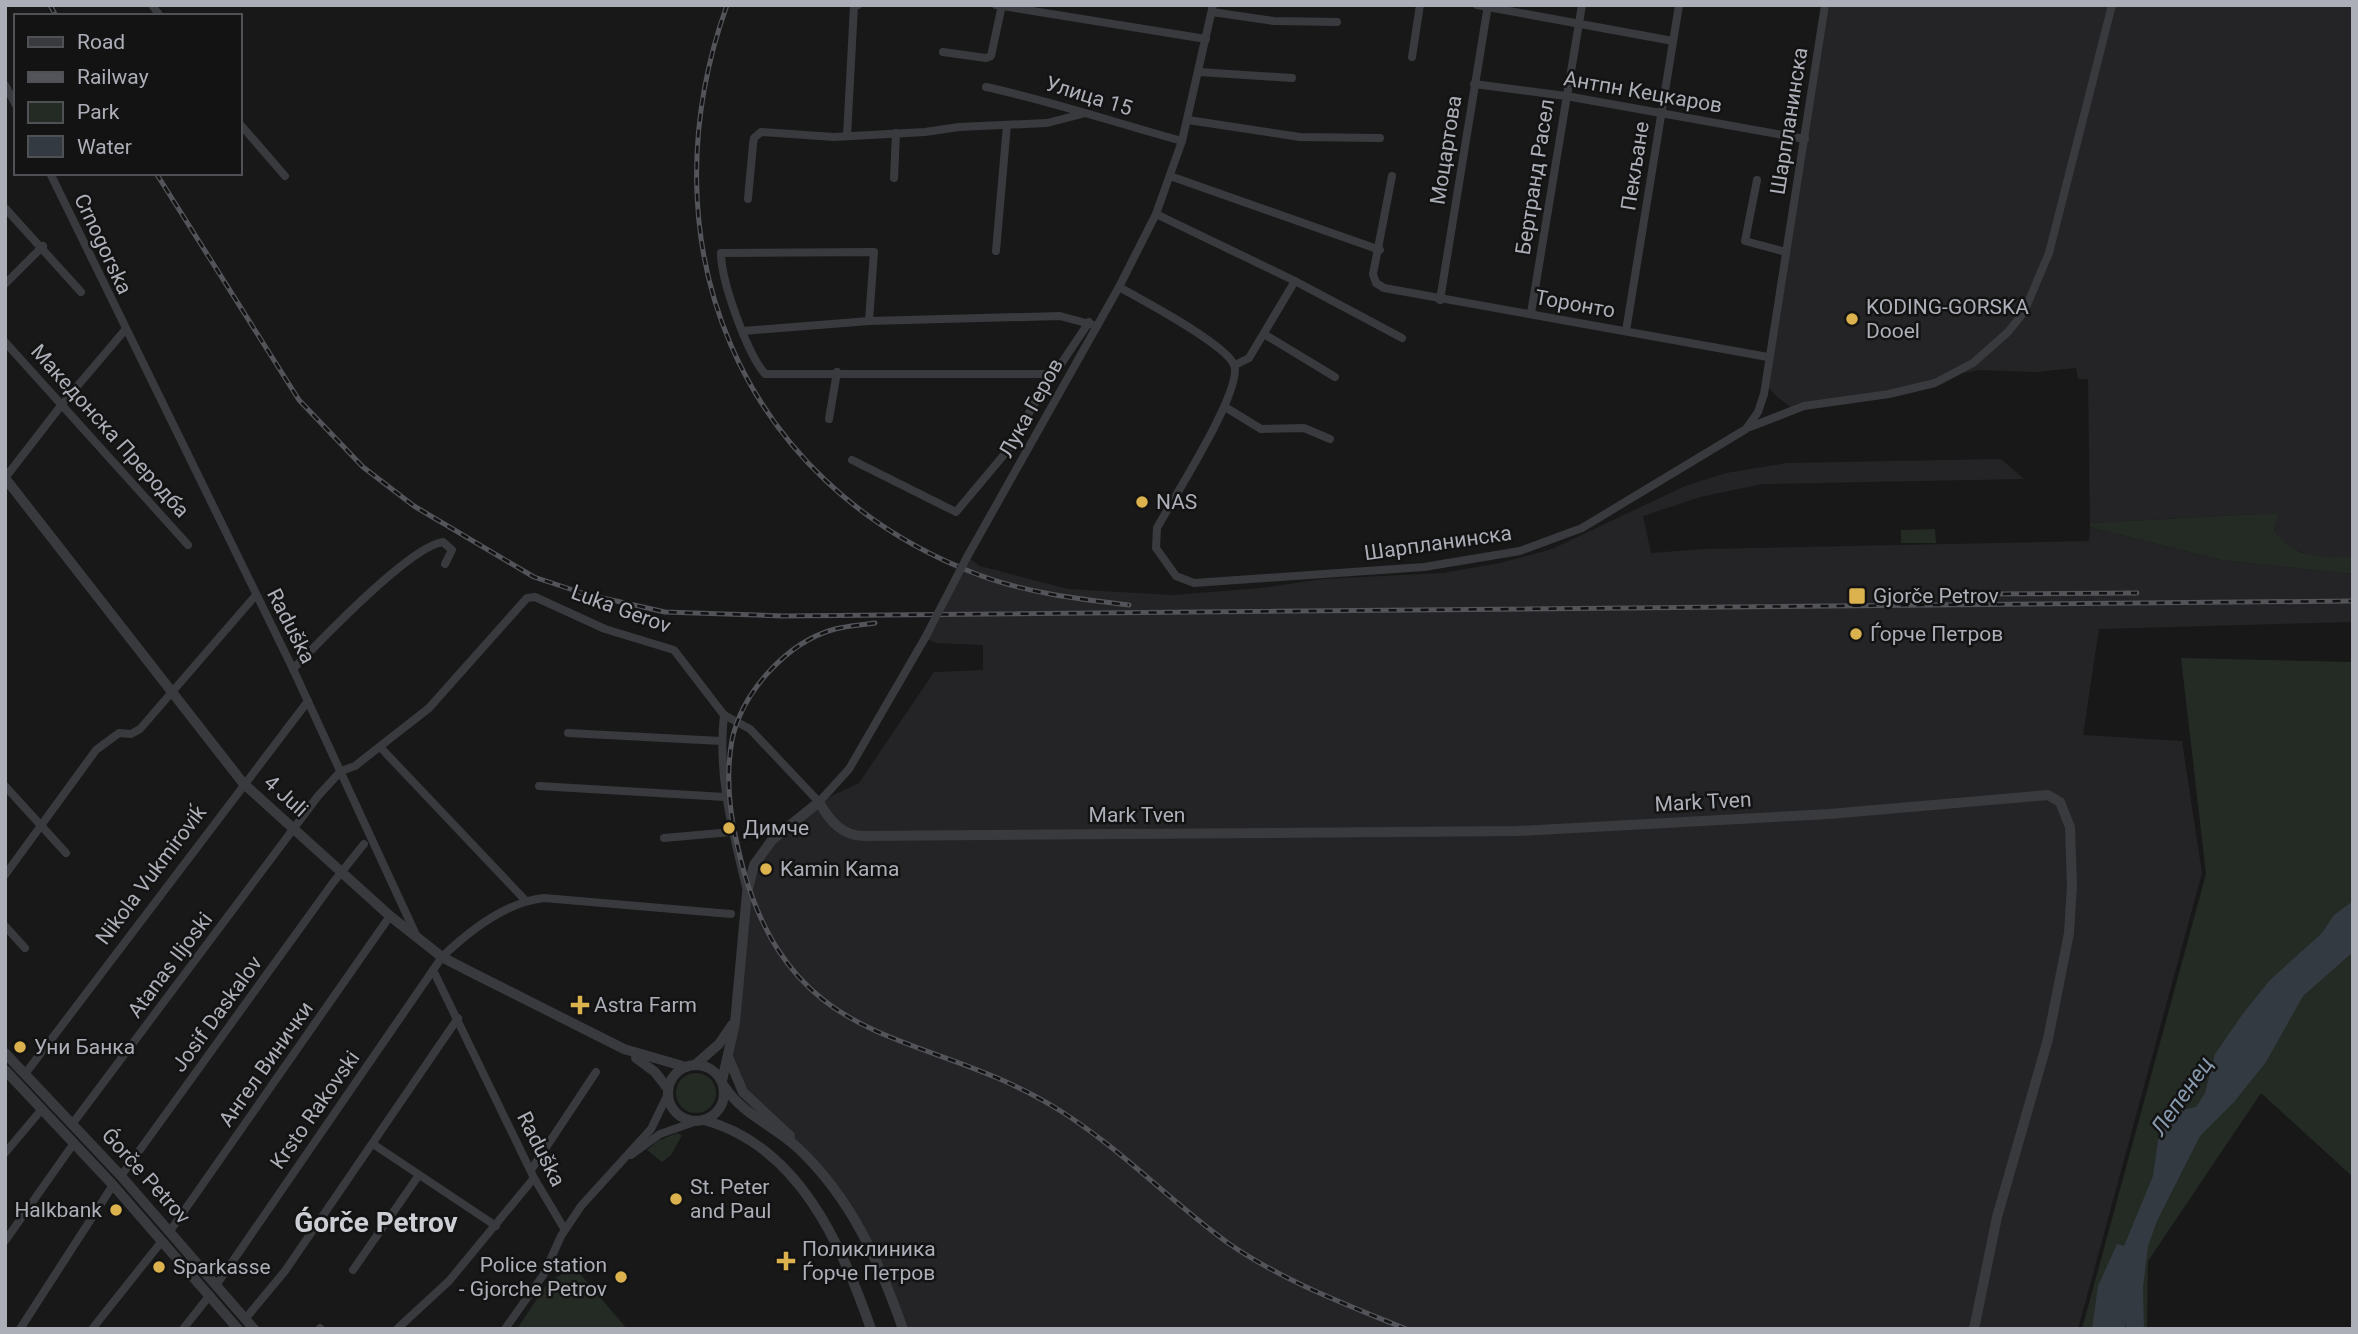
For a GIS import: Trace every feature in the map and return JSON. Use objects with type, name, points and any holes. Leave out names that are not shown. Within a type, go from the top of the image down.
[{"type":"street","points":[[847,136],[854,6],[858,5]]},
{"type":"street","points":[[996,5],[1206,39]]},
{"type":"street","points":[[1412,57],[1420,5]]},
{"type":"street","points":[[1477,5],[1673,41]]},
{"type":"street","name":"Бертранд Расел","points":[[1531,313],[1582,5]]},
{"type":"street","name":"Пекљане","points":[[1626,331],[1679,5]]},
{"type":"street","name":"Шарпланинска","points":[[1235,365],[1235,379],[1225,407],[1157,528],[1156,548],[1166,565],[1176,576],[1194,583],[1424,567],[1520,551],[1582,528],[1746,429],[1761,403],[1825,5]]},
{"type":"street","points":[[1746,429],[1773,416],[1804,406],[1889,394],[1935,383],[1973,363],[2008,332],[2024,312],[2049,253],[2112,5]]},
{"type":"street","points":[[943,52],[986,58],[991,56],[1002,6]]},
{"type":"street","name":"Моцартова","points":[[1440,300],[1487,6]]},
{"type":"street","points":[[1213,9],[1274,21],[1337,22]]},
{"type":"street","name":"Лука Геров","points":[[819,802],[849,769],[925,638],[1093,324],[1119,287],[1156,214],[1188,120],[1213,9]]},
{"type":"street","points":[[1199,72],[1292,78]]},
{"type":"street","name":"Антпн Кецкаров","points":[[1474,84],[1566,96],[1805,139]]},
{"type":"street","points":[[5,85],[14,101]]},
{"type":"street","name":"Улица 15","points":[[986,87],[1043,99],[1082,114],[1182,141]]},
{"type":"street","points":[[748,199],[752,150],[757,135],[847,136],[896,133],[1047,123],[1082,114]]},
{"type":"street","points":[[1188,120],[1300,137],[1380,138]]},
{"type":"street","points":[[996,251],[1007,125]]},
{"type":"street","points":[[242,126],[285,176]]},
{"type":"street","points":[[894,178],[896,133]]},
{"type":"street","name":"Crnogorska","points":[[51,175],[125,330]]},
{"type":"street","points":[[1170,176],[1380,250],[1392,176]]},
{"type":"street","points":[[1757,180],[1745,241],[1786,252]]},
{"type":"street","points":[[5,208],[81,292]]},
{"type":"street","points":[[1156,214],[1295,281],[1402,338]]},
{"type":"street","points":[[5,284],[43,247]]},
{"type":"street","name":"Торонто","points":[[1380,250],[1373,274],[1376,283],[1384,288],[1768,357]]},
{"type":"street","points":[[869,321],[874,252],[721,253],[724,282],[743,331],[765,374],[1054,374]]},
{"type":"street","points":[[1119,287],[1217,346],[1235,365],[1249,358],[1295,281]]},
{"type":"street","points":[[743,331],[869,321],[1060,316],[1093,324],[1054,374],[1008,450],[956,512],[852,460]]},
{"type":"street","points":[[5,478],[62,403],[125,330]]},
{"type":"street","name":"Raduška","points":[[125,330],[293,668],[419,940]]},
{"type":"street","points":[[1264,334],[1335,377]]},
{"type":"street","name":"Македонска Преродба","points":[[5,342],[188,545]]},
{"type":"street","points":[[829,419],[837,372]]},
{"type":"street","points":[[1225,407],[1261,429],[1304,428],[1330,439]]},
{"type":"street","name":"4 Juli","points":[[5,478],[243,783],[390,916],[442,957],[624,1049],[652,1069],[668,1092]]},
{"type":"street","points":[[293,668],[390,575],[430,544],[443,542],[452,550],[445,564]]},
{"type":"street","points":[[5,875],[96,750],[119,733],[131,734],[140,729],[256,595]]},
{"type":"street","name":"Luka Gerov","points":[[381,748],[429,708],[527,598],[535,597],[605,629],[674,650],[724,715],[750,729],[819,802]]},
{"type":"street","name":"Nikola Vukmiroviḱ","points":[[25,1074],[243,783],[308,701]]},
{"type":"street","points":[[724,715],[721,741],[725,797],[747,893]]},
{"type":"street","points":[[568,733],[721,741]]},
{"type":"street","points":[[341,771],[355,766],[381,748],[525,900],[544,898],[731,914]]},
{"type":"street","name":"Atanas Iljoski","points":[[73,1123],[293,828],[341,771]]},
{"type":"street","points":[[5,786],[66,853]]},
{"type":"street","points":[[539,786],[725,797]]},
{"type":"street","name":"Mark Tven","points":[[819,802],[826,814],[843,831],[853,836],[878,836],[1518,831],[1829,814],[2049,795],[2060,802],[2067,812],[2070,827],[2069,933],[2048,1039],[1997,1217],[1975,1329]]},
{"type":"street","points":[[625,1159],[660,1134],[699,1121],[721,1107],[737,1008],[751,875],[758,858],[772,840],[819,802]]},
{"type":"street","points":[[664,838],[732,832]]},
{"type":"street","name":"Josif Daskalov","points":[[121,1176],[364,844]]},
{"type":"street","name":"Krsto Rakovski","points":[[217,1284],[442,957],[478,928],[525,900]]},
{"type":"street","name":"Ангел Винички","points":[[170,1231],[390,916]]},
{"type":"street","points":[[5,926],[25,948]]},
{"type":"street","name":"Raduška","points":[[433,970],[533,1174],[565,1230]]},
{"type":"street","points":[[505,1329],[544,1274],[580,1206],[651,1129],[674,1076],[727,1034],[737,1008]]},
{"type":"street","points":[[246,1318],[285,1271],[458,1018]]},
{"type":"street","name":"4 Juli","points":[[624,1049],[690,1066]]},
{"type":"street","name":"Ǵorče Petrov","points":[[5,1053],[121,1176],[254,1329]]},
{"type":"street","points":[[728,1057],[743,1092],[782,1127],[829,1183],[857,1222],[877,1262],[903,1329]]},
{"type":"street","points":[[690,1066],[711,1069],[744,1111],[797,1148]]},
{"type":"street","name":"Ǵorče Petrov","points":[[5,1070],[113,1185],[238,1329]]},
{"type":"street","points":[[397,1329],[434,1298],[496,1226],[533,1174],[596,1072]]},
{"type":"street","points":[[668,1092],[674,1111],[699,1121],[735,1130],[757,1142],[801,1188],[845,1259],[871,1329]]},
{"type":"street","points":[[6,1150],[42,1109]]},
{"type":"street","points":[[5,1241],[74,1143]]},
{"type":"street","points":[[373,1144],[496,1226]]},
{"type":"street","points":[[353,1270],[419,1175]]},
{"type":"street","points":[[20,1329],[113,1185]]},
{"type":"street","points":[[92,1329],[162,1241]]},
{"type":"street","points":[[183,1329],[210,1295]]},
{"type":"shaded area","points":[[1825,5],[2353,5],[2353,558],[2313,556],[2285,546],[2274,530],[2279,513],[2090,523],[2088,379],[2078,379],[2076,368],[2036,372],[1979,370],[1952,375],[1935,383],[1793,409],[1776,396],[1765,383]]},
{"type":"shaded area","points":[[2001,459],[2024,479],[1763,484],[1700,497],[1643,516],[1651,553],[1705,549],[2089,541],[2090,527],[2221,560],[2353,574],[2353,622],[2099,629],[2083,735],[2182,741],[2202,873],[2078,1329],[903,1329],[847,1206],[752,1100],[728,1057],[744,915],[762,852],[819,802],[859,783],[934,672],[983,670],[983,645],[936,643],[925,638],[967,557],[980,566],[1068,589],[1172,595],[1261,588],[1323,579],[1443,573],[1500,563],[1552,549],[1685,486],[1726,473],[1787,463]]},
{"type":"green space","points":[[2279,513],[2274,530],[2281,539],[2298,551],[2308,554],[2351,557],[2353,574],[2221,560],[2090,527],[2090,523]]},
{"type":"green space","points":[[1935,529],[1936,543],[1901,543],[1901,530]]},
{"type":"green space","points":[[2181,658],[2353,662],[2353,1177],[2261,1093],[2148,1261],[2147,1329],[2082,1329],[2206,874]]},
{"type":"green space","points":[[696,1073],[704,1074],[710,1079],[715,1085],[715,1101],[710,1107],[704,1112],[696,1113],[688,1112],[682,1107],[677,1101],[676,1093],[677,1085],[682,1079],[688,1074]]},
{"type":"green space","points":[[677,1133],[682,1135],[671,1155],[662,1162],[647,1150],[658,1141]]},
{"type":"green space","points":[[575,1268],[627,1329],[517,1329],[549,1281]]},
{"type":"water","points":[[2353,901],[2353,952],[2303,996],[2266,1062],[2234,1102],[2200,1136],[2157,1221],[2148,1246],[2141,1304],[2126,1322],[2124,1329],[2092,1329],[2098,1286],[2117,1244],[2124,1246],[2153,1176],[2161,1120],[2173,1111],[2196,1107],[2205,1093],[2215,1054],[2242,1015],[2269,981],[2322,933],[2334,915]]},
{"type":"waterway","name":"Лепенец","points":[[2134,1290],[2135,1329]]},
{"type":"railway","points":[[50,5],[55,14]]},
{"type":"railway","points":[[727,5],[704,94],[697,181],[706,266],[731,345],[771,417],[826,481],[895,534],[997,581],[1053,594],[1129,605]]},
{"type":"railway","points":[[157,175],[299,400],[363,467],[414,506],[534,577],[585,594],[665,612],[783,616],[2353,601]]},
{"type":"railway","points":[[1987,594],[2137,593]]},
{"type":"railway","points":[[875,623],[835,629],[800,645],[784,657],[756,687],[737,722],[732,740],[730,807],[744,872],[768,932],[797,976],[833,1007],[872,1029],[1010,1084],[1059,1110],[1103,1141],[1207,1227],[1249,1257],[1315,1291],[1406,1329]]},
{"type":"place","name":"KODING-GORSKA Dooel","points":[[1852,319]]},
{"type":"place","name":"NAS","points":[[1142,502]]},
{"type":"place","name":"Gjorče Petrov","points":[[1857,596]]},
{"type":"place","name":"Ѓорче Петров","points":[[1856,634]]},
{"type":"place","name":"Димче","points":[[729,828]]},
{"type":"place","name":"Kamin Kama","points":[[766,869]]},
{"type":"place","name":"Astra Farm","points":[[580,1005]]},
{"type":"place","name":"Уни Банка","points":[[20,1047]]},
{"type":"place","name":"St. Peter and Paul","points":[[676,1199]]},
{"type":"place","name":"Halkbank","points":[[116,1210]]},
{"type":"place","name":"Поликлиника Ѓорче Петров","points":[[786,1261]]},
{"type":"place","name":"Sparkasse","points":[[159,1267]]},
{"type":"place","name":"Police station - Gjorche Petrov","points":[[621,1277]]},
{"type":"district","name":"Ǵorče Petrov","points":[[376,1222]]}]
